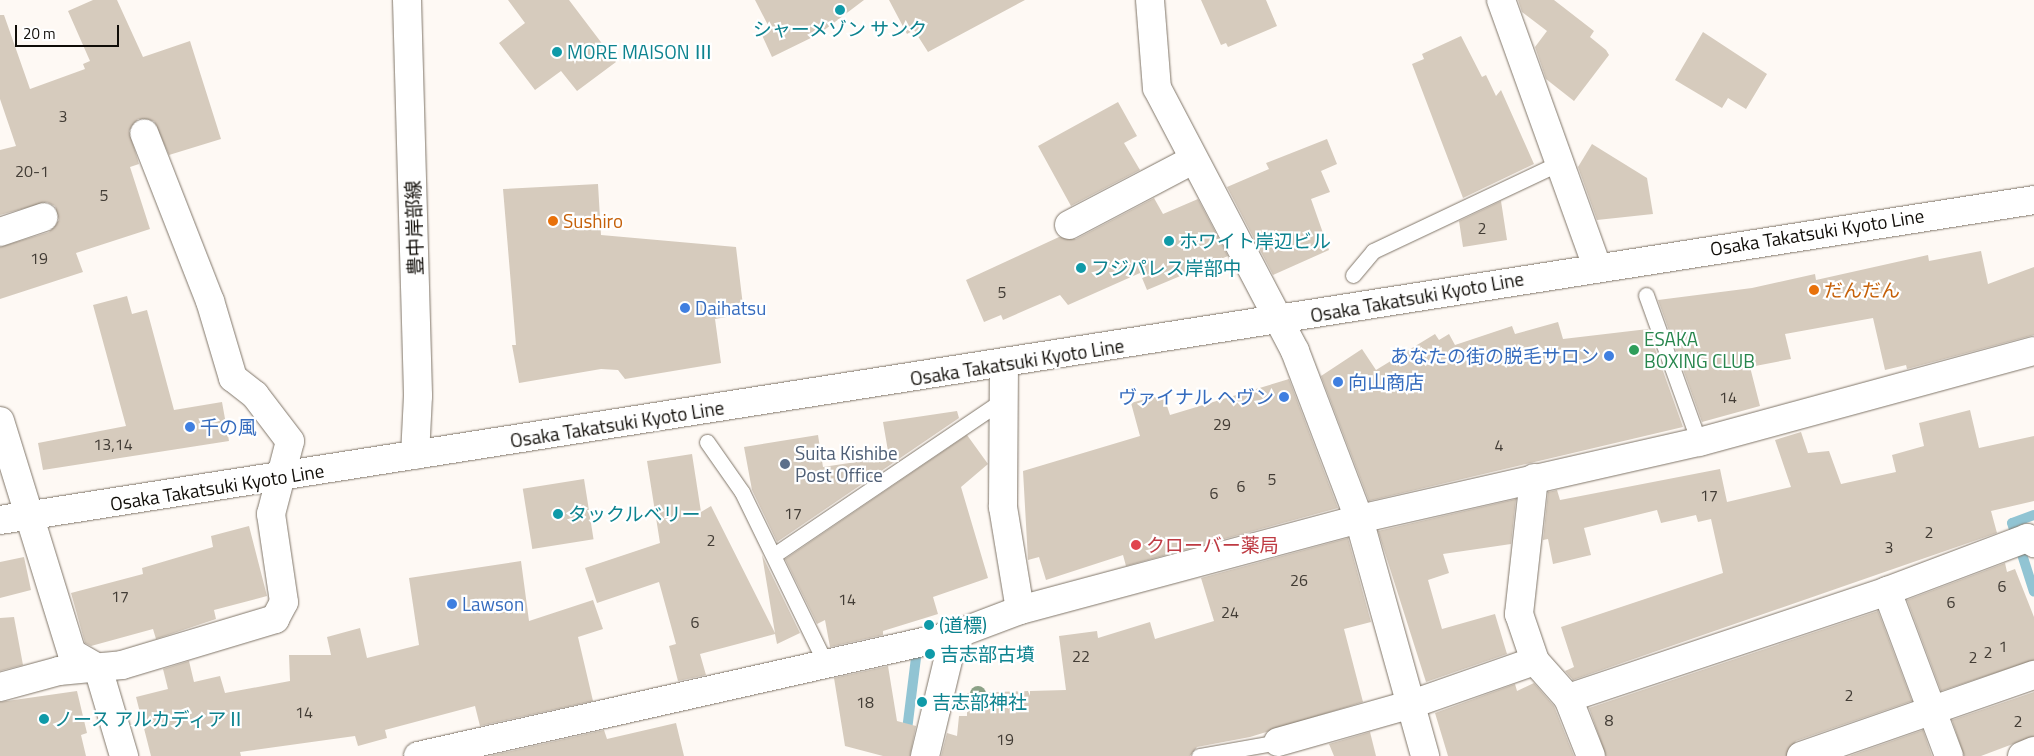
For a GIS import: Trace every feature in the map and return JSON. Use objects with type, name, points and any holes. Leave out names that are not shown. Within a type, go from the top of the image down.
[{"type":"street","name":"豊中岸部線","points":[[407,0],[418,396],[416,455]]},
{"type":"street","points":[[1150,0],[1157,88],[1193,160],[1281,320],[1359,519],[1425,756]]},
{"type":"street","points":[[1507,5],[1561,162],[1568,195],[1597,266]]},
{"type":"street","points":[[0,687],[59,671],[98,668],[275,618],[284,602],[271,514],[290,441],[255,395],[233,378],[210,301],[144,133]]},
{"type":"street","points":[[1069,225],[1193,160]]},
{"type":"street","name":"Osaka Takatsuki Kyoto Line","points":[[0,520],[1281,320],[1597,266],[2034,200]]},
{"type":"street","points":[[0,232],[44,217]]},
{"type":"street","points":[[418,756],[954,634],[1020,610],[1359,519],[1700,442],[2034,351]]},
{"type":"street","points":[[1004,363],[1003,507],[1020,610]]},
{"type":"street","points":[[0,421],[4,449],[72,652],[98,668],[124,756]]},
{"type":"street","points":[[1534,478],[1519,614],[1535,661],[1568,698],[1591,756]]},
{"type":"street","points":[[1568,698],[1887,591],[2023,542]]},
{"type":"street","points":[[1887,591],[1949,756]]},
{"type":"street","points":[[925,756],[954,634]]},
{"type":"street","points":[[1278,742],[1412,704],[1535,661]]},
{"type":"street","points":[[1801,756],[2034,676]]},
{"type":"street","points":[[2022,756],[2034,751]]},
{"type":"lane","points":[[1353,275],[1372,251],[1561,162]]},
{"type":"lane","points":[[1646,295],[1700,442]]},
{"type":"lane","points":[[774,555],[1004,399]]},
{"type":"lane","points":[[707,442],[742,492],[825,662]]},
{"type":"lane","points":[[1199,756],[1278,742]]},
{"type":"building","points":[[93,0],[117,0],[143,57],[190,41],[221,139],[169,155],[154,121],[138,119],[129,131],[139,164],[130,167],[150,229],[76,253],[83,272],[0,299],[0,247],[49,232],[59,220],[55,206],[47,202],[0,215],[0,150],[16,146],[0,99],[0,15],[4,15],[30,89],[85,69],[83,64],[90,61],[68,11]]},
{"type":"building","name":"MORE MAISON Ⅲ","points":[[508,0],[569,0],[616,62],[577,91],[561,71],[535,90],[499,43],[525,23]]},
{"type":"building","points":[[755,0],[864,0],[819,34],[772,57],[761,33],[770,29]]},
{"type":"building","points":[[889,0],[1025,0],[928,52],[914,30],[907,34]]},
{"type":"building","points":[[1201,0],[1266,0],[1277,26],[1228,47],[1226,43],[1221,45]]},
{"type":"building","points":[[1518,0],[1554,0],[1594,31],[1590,37],[1606,50],[1609,55],[1574,101],[1546,79],[1535,47],[1547,31],[1522,12]]},
{"type":"building","points":[[1703,32],[1767,74],[1746,109],[1728,98],[1722,108],[1675,80]]},
{"type":"building","points":[[1461,36],[1482,77],[1486,75],[1496,96],[1501,90],[1534,164],[1463,198],[1412,64],[1424,59],[1422,54]]},
{"type":"building","points":[[1118,102],[1137,136],[1124,143],[1140,170],[1071,206],[1038,146]]},
{"type":"building","points":[[1327,139],[1337,164],[1321,171],[1330,192],[1311,199],[1329,250],[1273,275],[1227,187],[1269,169],[1266,163]]},
{"type":"building","points":[[1592,144],[1647,178],[1653,214],[1597,220],[1578,167]]},
{"type":"building","points":[[598,184],[601,235],[736,247],[744,314],[715,319],[721,363],[625,379],[618,370],[601,369],[519,383],[512,345],[516,345],[503,189]]},
{"type":"building","points":[[1154,198],[1163,214],[1198,199],[1228,256],[1147,290],[1140,273],[1068,305],[1060,295],[1003,320],[1001,315],[984,322],[966,280],[1059,237],[1076,239]]},
{"type":"building","points":[[1501,201],[1507,240],[1463,247],[1459,221]]},
{"type":"building","points":[[1981,251],[1988,284],[2034,267],[2034,335],[1907,369],[1906,365],[1885,370],[1873,318],[1785,334],[1791,359],[1750,367],[1760,406],[1702,422],[1658,300],[1752,288],[1815,274],[1816,280],[1928,255],[1929,261]]},
{"type":"building","points":[[127,296],[132,314],[147,310],[174,410],[222,402],[229,441],[43,470],[38,443],[126,426],[93,305]]},
{"type":"building","points":[[1558,322],[1563,339],[1648,329],[1683,427],[1369,501],[1321,376],[1362,349],[1376,370],[1435,334],[1439,340],[1449,334],[1455,345],[1512,326],[1515,334]]},
{"type":"building","points":[[1289,379],[1338,508],[1126,566],[1123,555],[1046,580],[1039,557],[1028,560],[1023,471],[1140,436],[1131,403],[1163,394],[1170,415]]},
{"type":"building","points":[[1970,410],[1979,448],[2034,436],[2034,501],[1991,511],[1997,533],[1573,680],[1565,671],[1574,667],[1561,627],[1723,573],[1711,519],[1698,522],[1696,515],[1661,523],[1657,510],[1584,528],[1591,555],[1553,564],[1548,539],[1543,540],[1548,492],[1557,490],[1560,500],[1720,469],[1727,502],[1791,487],[1775,440],[1801,432],[1808,453],[1829,451],[1841,484],[1896,472],[1892,455],[1924,446],[1919,423]]},
{"type":"building","points":[[957,411],[959,418],[777,542],[752,490],[744,447],[818,435],[823,467],[889,457],[883,422]]},
{"type":"building","points":[[967,435],[988,464],[961,487],[988,578],[933,597],[938,614],[883,631],[883,635],[830,647],[825,620],[817,624],[785,559]]},
{"type":"building","points":[[692,454],[701,512],[711,506],[775,633],[762,555],[800,633],[777,644],[775,634],[700,654],[706,675],[678,681],[669,646],[676,644],[659,582],[597,603],[585,568],[660,543],[647,461]]},
{"type":"building","name":"タックルベリー","points":[[584,479],[594,539],[532,549],[523,489]]},
{"type":"building","points":[[1516,499],[1511,544],[1443,554],[1449,573],[1428,580],[1442,629],[1495,614],[1507,654],[1426,682],[1378,531]]},
{"type":"building","points":[[249,526],[267,596],[214,610],[216,619],[156,639],[153,629],[91,646],[85,643],[71,593],[143,574],[142,568],[213,547],[211,536]]},
{"type":"building","points":[[1348,538],[1371,622],[1344,629],[1363,702],[1250,737],[1197,747],[1190,756],[941,756],[947,733],[957,736],[959,716],[967,716],[967,693],[1028,691],[1030,696],[1030,691],[1066,690],[1059,636],[1097,631],[1098,638],[1150,622],[1155,639],[1214,621],[1201,578]]},
{"type":"building","points":[[24,557],[31,590],[0,598],[0,562]]},
{"type":"building","points":[[521,561],[529,621],[593,600],[603,629],[578,637],[593,701],[480,726],[475,706],[385,730],[387,738],[358,746],[355,736],[240,752],[241,756],[151,756],[136,697],[168,689],[163,669],[189,661],[194,682],[220,676],[225,693],[290,681],[289,655],[331,655],[327,637],[360,628],[367,658],[419,645],[409,578]]},
{"type":"building","points":[[2005,563],[2007,572],[2015,569],[2034,617],[2034,660],[1941,691],[1907,600]]},
{"type":"building","points":[[1878,611],[1912,701],[1796,741],[1786,756],[1606,756],[1589,708]]},
{"type":"building","points":[[14,617],[23,665],[0,671],[0,618]]},
{"type":"building","points":[[888,666],[897,721],[916,726],[910,756],[883,756],[845,746],[834,678]]},
{"type":"building","points":[[1534,683],[1554,706],[1574,756],[1448,756],[1435,713],[1515,684],[1517,691]]},
{"type":"building","name":"ノース アルカディアⅡ","points":[[77,691],[87,733],[81,735],[86,756],[0,756],[0,702]]},
{"type":"building","points":[[2034,692],[2034,736],[1981,756],[1964,756],[1952,720]]},
{"type":"building","points":[[676,723],[684,756],[489,756],[604,730],[607,739]]},
{"type":"building","points":[[1923,730],[1932,756],[1849,756]]},
{"type":"building","points":[[1370,732],[1376,756],[1334,756],[1329,744]]},
{"type":"waterway","points":[[2034,515],[2012,523],[2034,592]]},
{"type":"waterway","points":[[906,738],[916,658]]},
{"type":"place","name":"シャーメゾン サンク","points":[[840,10]]},
{"type":"place","name":"MORE MAISON Ⅲ","points":[[557,52]]},
{"type":"place","name":"Sushiro","points":[[553,221]]},
{"type":"place","name":"ホワイト岸辺ビル","points":[[1169,241]]},
{"type":"place","name":"フジパレス岸部中","points":[[1081,268]]},
{"type":"place","name":"だんだん","points":[[1814,290]]},
{"type":"place","name":"Daihatsu","points":[[685,308]]},
{"type":"place","name":"ESAKA BOXING CLUB","points":[[1634,350]]},
{"type":"place","name":"あなたの街の脱毛サロン","points":[[1609,356]]},
{"type":"place","name":"向山商店","points":[[1338,382]]},
{"type":"place","name":"ヴァイナル ヘヴン","points":[[1284,397]]},
{"type":"place","name":"千の風","points":[[190,427]]},
{"type":"place","name":"Suita Kishibe Post Office","points":[[785,464]]},
{"type":"place","name":"タックルベリー","points":[[558,514]]},
{"type":"place","name":"クローバー薬局","points":[[1136,545]]},
{"type":"place","name":"Lawson","points":[[452,604]]},
{"type":"place","name":"(道標)","points":[[929,625]]},
{"type":"place","name":"吉志部古墳","points":[[930,654]]},
{"type":"place","name":"吉志部神社","points":[[922,702]]},
{"type":"place","name":"ノース アルカディアⅡ","points":[[44,719]]}]
